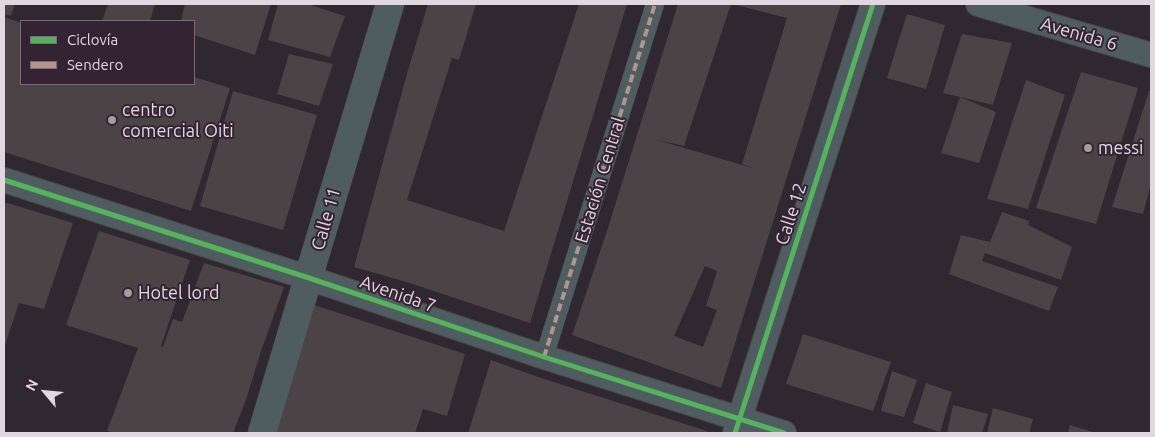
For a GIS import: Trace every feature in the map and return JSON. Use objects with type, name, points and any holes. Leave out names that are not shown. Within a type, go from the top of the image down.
[{"type":"street","name":"Calle 11","points":[[262,433],[390,4]]},
{"type":"street","name":"Estación Central","points":[[544,357],[655,4]]},
{"type":"street","name":"Calle 12","points":[[737,426],[873,4]]},
{"type":"street","name":"Avenida 6","points":[[978,4],[1151,55]]},
{"type":"street","name":"Avenida 7","points":[[4,180],[309,278],[544,357],[737,426],[784,433]]},
{"type":"building","points":[[4,4],[15,4],[11,16],[4,14]]},
{"type":"building","points":[[108,4],[155,4],[150,20],[102,20]]},
{"type":"building","points":[[185,4],[271,4],[255,55],[195,35],[195,20],[181,20]]},
{"type":"building","points":[[278,4],[307,4],[345,16],[330,57],[268,40]]},
{"type":"building","points":[[428,4],[476,4],[459,60],[452,58],[407,200],[504,231],[579,4],[627,4],[530,323],[410,283],[354,267]]},
{"type":"building","points":[[678,4],[731,4],[684,146],[654,139],[756,169],[742,164],[787,18],[732,4],[841,4],[721,388],[572,335],[606,234]],"holes":[[[705,266],[717,271],[706,306],[717,310],[703,347],[674,336]]]},
{"type":"building","points":[[907,14],[945,25],[926,89],[887,78]]},
{"type":"building","name":"centro comercial Oiti","points":[[4,17],[20,23],[20,85],[195,85],[195,77],[230,88],[191,211],[4,152]]},
{"type":"building","points":[[962,34],[1012,43],[993,105],[943,93]]},
{"type":"building","points":[[289,54],[333,64],[319,106],[277,94]]},
{"type":"building","name":"messi","points":[[1081,72],[1138,88],[1096,224],[1036,208]]},
{"type":"building","points":[[1026,80],[1065,95],[1028,209],[987,199]]},
{"type":"building","points":[[233,91],[317,115],[283,230],[200,206]]},
{"type":"building","points":[[1149,91],[1151,91],[1151,184],[1143,214],[1112,207]]},
{"type":"building","points":[[960,97],[996,112],[979,163],[941,153]]},
{"type":"building","points":[[4,202],[73,223],[44,309],[19,303],[4,348]]},
{"type":"building","points":[[1002,212],[1029,221],[1028,225],[1072,247],[1061,280],[985,253],[982,261],[1058,287],[1049,311],[949,274],[961,235],[990,242]]},
{"type":"building","points":[[99,231],[190,260],[161,346],[163,347],[173,319],[182,322],[204,263],[284,287],[233,433],[116,433],[107,431],[138,348],[66,325]]},
{"type":"building","points":[[314,305],[465,354],[447,416],[423,409],[415,433],[276,433]]},
{"type":"building","points":[[803,334],[891,362],[873,411],[786,384]]},
{"type":"building","points":[[491,360],[707,431],[706,433],[468,433]]},
{"type":"building","points":[[892,371],[917,380],[904,417],[881,411]]},
{"type":"building","points":[[926,383],[952,392],[940,432],[913,423]]},
{"type":"building","points":[[953,405],[988,414],[982,433],[947,433]]},
{"type":"building","points":[[993,408],[1033,419],[1029,433],[987,433]]},
{"type":"building","points":[[1070,425],[1096,433],[1068,433]]},
{"type":"marked path","points":[[544,357],[655,4]]},
{"type":"cycle path","points":[[735,433],[873,4]]},
{"type":"cycle path","points":[[4,180],[309,278],[544,357],[784,433]]},
{"type":"place","name":"centro comercial Oiti","points":[[112,120]]},
{"type":"place","name":"messi","points":[[1088,148]]},
{"type":"place","name":"Hotel lord","points":[[128,293]]}]
